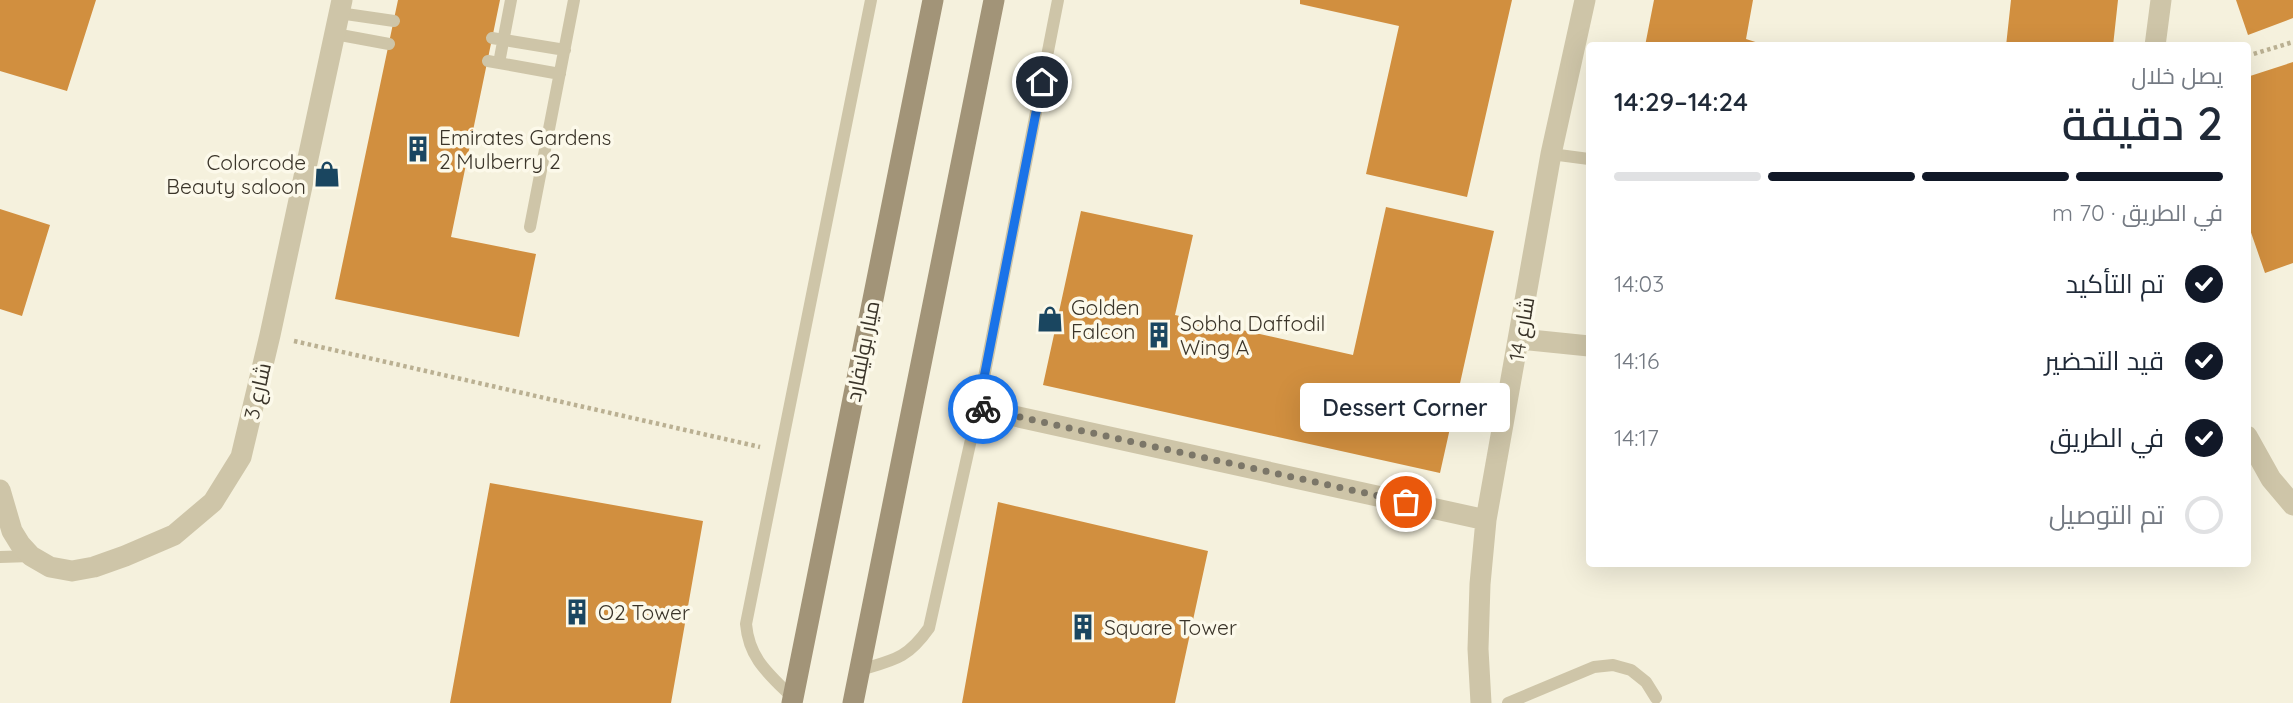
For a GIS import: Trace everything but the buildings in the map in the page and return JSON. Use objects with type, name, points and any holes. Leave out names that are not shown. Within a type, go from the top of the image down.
[{"type":"street","name":"ميار بوليفارد","points":[[792,700],[933,0]]},
{"type":"street","points":[[853,703],[994,0]]},
{"type":"street","name":"شارع 14","points":[[1481,703],[1479,610],[1486,520],[1551,154],[1586,0]]},
{"type":"street","points":[[2156,42],[2161,0]]},
{"type":"street","name":"شارع 3","points":[[31,556],[50,568],[72,571],[94,567],[174,536],[213,502],[241,457],[341,6]]},
{"type":"street","points":[[1520,339],[1586,345]]},
{"type":"street","points":[[978,408],[1486,520]]},
{"type":"street","points":[[2251,443],[2271,479],[2293,505]]},
{"type":"street","points":[[0,490],[12,531],[31,556]]},
{"type":"lane","points":[[511,0],[493,62],[560,74]]},
{"type":"lane","points":[[530,227],[574,0]]},
{"type":"lane","points":[[792,700],[752,653],[746,624],[871,0]]},
{"type":"lane","points":[[860,670],[898,659],[916,646],[929,628],[978,408],[1058,0]]},
{"type":"lane","points":[[341,6],[394,22]]},
{"type":"lane","points":[[335,34],[389,44]]},
{"type":"lane","points":[[498,39],[565,50]]},
{"type":"lane","points":[[1551,154],[1586,159]]},
{"type":"lane","points":[[0,557],[31,556]]},
{"type":"lane","points":[[1508,703],[1594,667],[1613,665],[1631,670],[1646,682],[1656,698]]},
{"type":"path","points":[[2251,55],[2293,42]]},
{"type":"path","points":[[270,335],[780,452]]},
{"type":"way so far","points":[[983,409],[1406,502]]},
{"type":"place","name":"Emirates Gardens 2 Mulberry 2","points":[[418,149]]},
{"type":"place","name":"Colorcode Beauty saloon","points":[[327,174]]},
{"type":"place","name":"Golden Falcon","points":[[1050,319]]},
{"type":"place","name":"Sobha Daffodil Wing A","points":[[1159,335]]},
{"type":"place","name":"Dessert Corner","points":[[1406,502]]},
{"type":"place","name":"O2 Tower","points":[[577,612]]},
{"type":"place","name":"Square Tower","points":[[1083,627]]},
{"type":"route","points":[[983,409],[978,408],[1042,82]]}]
